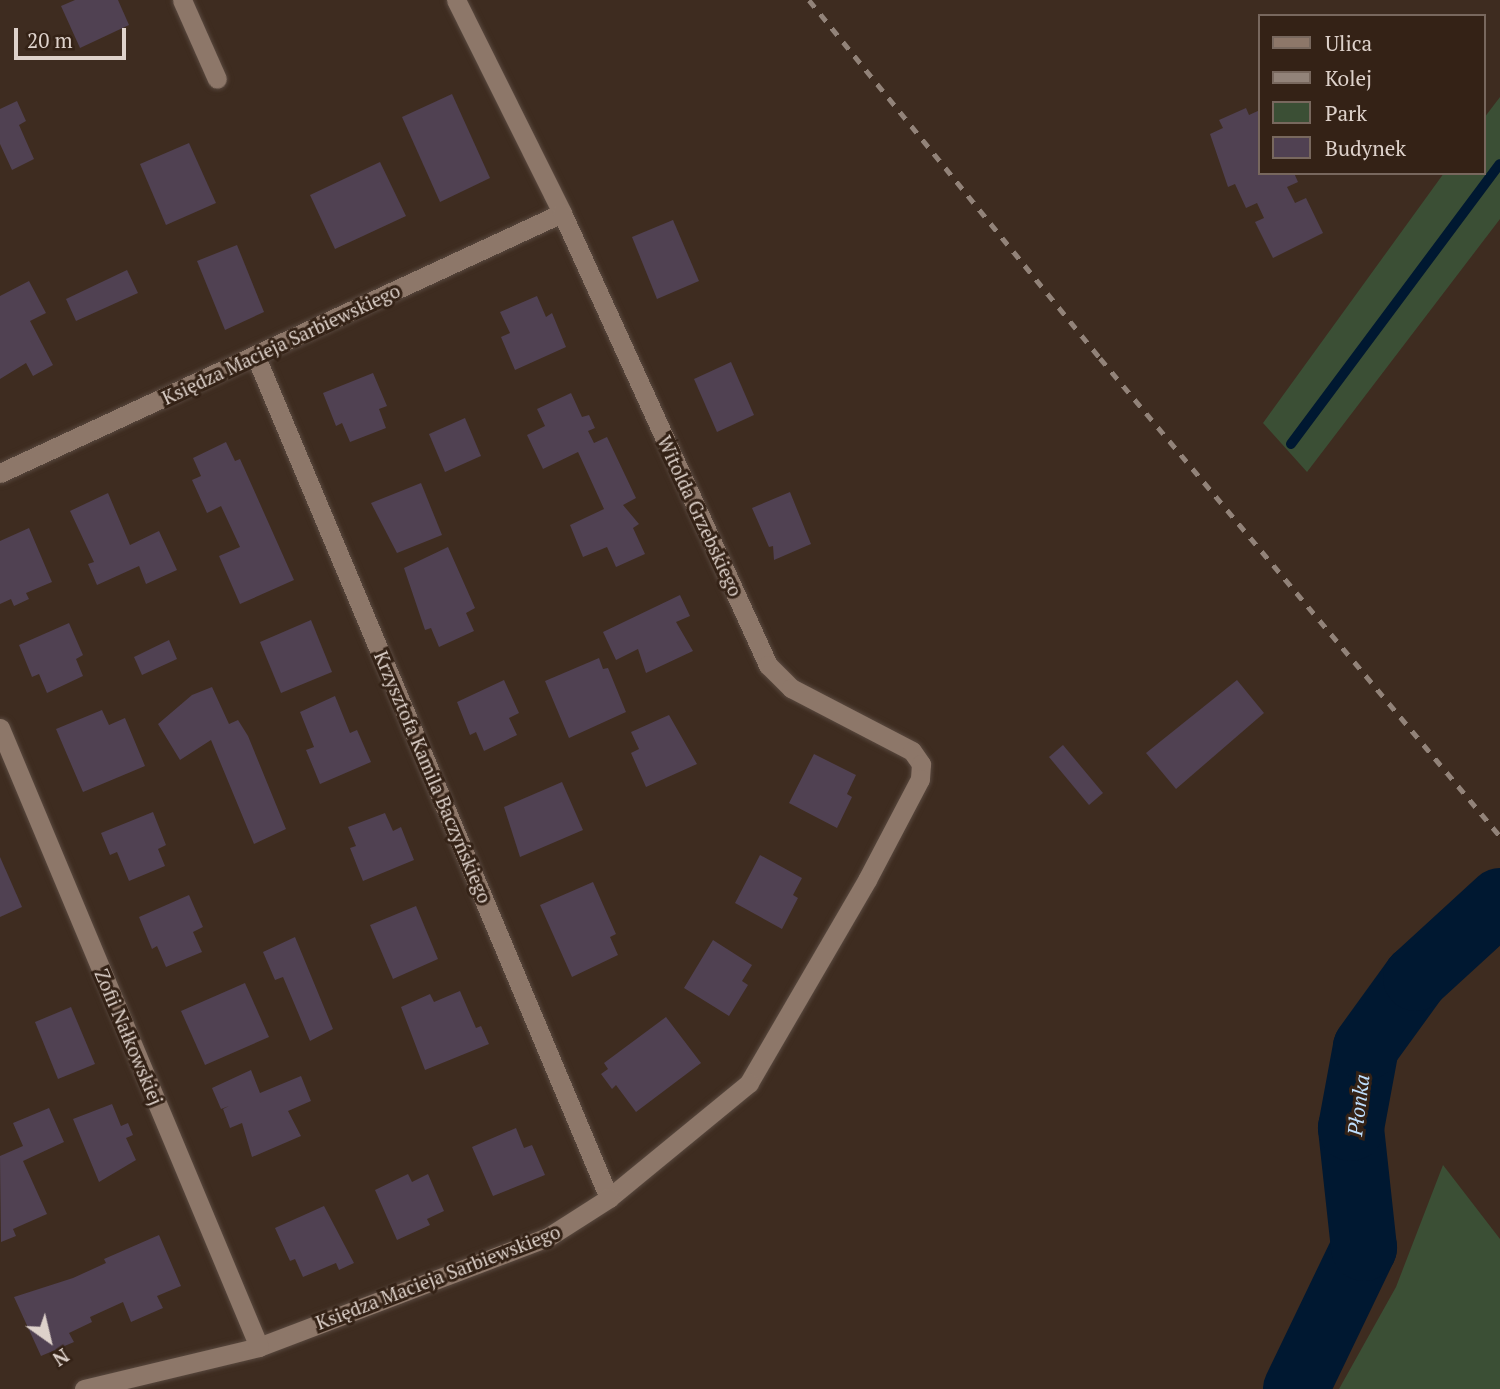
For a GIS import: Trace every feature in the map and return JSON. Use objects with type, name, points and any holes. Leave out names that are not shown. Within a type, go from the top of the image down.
[{"type":"street","points":[[182,0],[217,79]]},
{"type":"street","name":"Witolda Grzebskiego","points":[[456,0],[562,213],[768,664],[791,688],[912,751]]},
{"type":"street","name":"Księdza Macieja Sarbiewskiego","points":[[0,473],[256,357],[562,213]]},
{"type":"street","name":"Krzysztofa Kamila Baczyńskiego","points":[[256,357],[609,1198]]},
{"type":"street","name":"Zofii Nałkowskiej","points":[[0,728],[259,1347]]},
{"type":"street","name":"Księdza Macieja Sarbiewskiego","points":[[84,1389],[259,1347],[548,1237],[609,1198],[749,1083],[867,880],[920,779],[920,764],[912,751]]},
{"type":"green space","points":[[1500,97],[1500,219],[1307,472],[1263,423],[1443,175],[1486,175],[1486,115]]},
{"type":"green space","points":[[1443,1165],[1500,1239],[1500,1389],[1339,1389],[1396,1287]]},
{"type":"building","points":[[75,0],[118,0],[129,25],[80,48],[61,6]]},
{"type":"building","points":[[452,94],[490,178],[440,202],[402,117]]},
{"type":"building","points":[[17,101],[26,121],[19,125],[34,159],[12,170],[0,144],[0,109]]},
{"type":"building","points":[[1246,108],[1249,115],[1258,111],[1258,175],[1295,175],[1298,182],[1287,187],[1295,203],[1306,198],[1323,233],[1273,258],[1255,222],[1264,218],[1257,203],[1246,208],[1235,184],[1228,187],[1210,134],[1223,128],[1219,120]]},
{"type":"building","points":[[189,143],[216,203],[166,225],[140,164]]},
{"type":"building","points":[[380,162],[406,216],[335,249],[310,195]]},
{"type":"building","points":[[673,220],[699,281],[657,299],[632,237]]},
{"type":"building","points":[[237,245],[264,312],[225,330],[197,261]]},
{"type":"building","points":[[127,270],[138,293],[76,321],[66,299]]},
{"type":"building","points":[[29,281],[46,313],[30,321],[53,365],[33,376],[26,363],[0,379],[0,296]]},
{"type":"building","points":[[537,296],[546,317],[552,313],[566,347],[515,370],[501,337],[510,333],[500,312]]},
{"type":"building","points":[[731,362],[754,415],[717,432],[694,379]]},
{"type":"building","points":[[373,373],[387,406],[379,409],[386,428],[350,442],[342,423],[336,426],[323,393]]},
{"type":"building","points":[[571,393],[582,417],[589,415],[595,428],[588,431],[594,443],[607,437],[636,498],[623,505],[639,524],[633,528],[645,554],[616,567],[607,547],[583,557],[570,525],[604,509],[578,452],[543,469],[527,435],[545,426],[537,409]]},
{"type":"building","points":[[465,418],[481,456],[445,472],[429,434]]},
{"type":"building","points":[[226,442],[235,461],[240,459],[294,580],[240,604],[219,556],[240,547],[221,506],[207,513],[192,480],[201,476],[193,458]]},
{"type":"building","points":[[421,483],[442,535],[397,553],[371,503]]},
{"type":"building","points":[[790,492],[811,544],[774,560],[773,546],[769,547],[752,508]]},
{"type":"building","points":[[108,493],[130,545],[159,531],[177,570],[146,584],[139,566],[97,585],[88,564],[94,562],[70,511]]},
{"type":"building","points":[[29,528],[52,582],[26,593],[29,599],[14,606],[11,599],[0,604],[0,541]]},
{"type":"building","points":[[448,547],[475,608],[466,613],[474,631],[439,647],[431,628],[425,630],[404,568]]},
{"type":"building","points":[[680,595],[690,616],[676,622],[693,651],[646,673],[638,649],[616,660],[603,632]]},
{"type":"building","points":[[311,620],[332,672],[281,693],[260,642]]},
{"type":"building","points":[[69,623],[83,655],[76,659],[83,676],[47,693],[39,674],[32,677],[19,645]]},
{"type":"building","points":[[169,640],[177,659],[142,675],[134,657]]},
{"type":"building","points":[[599,658],[603,669],[608,668],[626,712],[569,738],[545,681]]},
{"type":"building","points":[[504,680],[519,713],[509,718],[517,735],[484,751],[476,732],[470,735],[457,702]]},
{"type":"building","points":[[1237,680],[1264,713],[1176,789],[1146,753]]},
{"type":"building","points":[[212,687],[229,724],[238,720],[248,736],[286,829],[254,844],[211,740],[180,760],[158,724],[192,695]]},
{"type":"building","points":[[335,696],[350,733],[357,730],[371,762],[320,784],[306,750],[314,747],[300,712]]},
{"type":"building","points":[[102,710],[109,725],[125,718],[145,766],[83,792],[56,729]]},
{"type":"building","points":[[669,715],[697,764],[646,787],[631,753],[639,749],[631,732]]},
{"type":"building","points":[[1063,745],[1103,793],[1089,805],[1049,757]]},
{"type":"building","points":[[814,754],[856,775],[847,794],[852,797],[837,828],[789,803]]},
{"type":"building","points":[[562,782],[583,830],[520,857],[504,807]]},
{"type":"building","points":[[153,812],[166,845],[158,849],[165,866],[129,881],[117,852],[110,855],[101,833]]},
{"type":"building","points":[[385,813],[393,831],[401,827],[414,860],[363,881],[350,848],[356,846],[348,827]]},
{"type":"building","points":[[760,855],[802,878],[793,895],[798,898],[782,929],[735,903]]},
{"type":"building","points":[[0,857],[22,907],[0,917]]},
{"type":"building","points":[[593,882],[616,934],[610,937],[618,955],[572,977],[540,905]]},
{"type":"building","points":[[189,895],[203,927],[193,932],[202,952],[166,967],[157,946],[152,949],[139,917]]},
{"type":"building","points":[[416,906],[438,959],[393,979],[370,925]]},
{"type":"building","points":[[295,937],[333,1029],[310,1041],[283,977],[275,980],[263,952]]},
{"type":"building","points":[[713,940],[752,965],[742,981],[748,985],[729,1016],[684,988]]},
{"type":"building","points":[[245,983],[269,1037],[205,1065],[181,1011]]},
{"type":"building","points":[[460,991],[476,1028],[481,1026],[489,1044],[425,1070],[401,1007],[430,994],[434,1002]]},
{"type":"building","points":[[71,1007],[95,1064],[58,1079],[35,1022]]},
{"type":"building","points":[[666,1017],[701,1063],[636,1112],[616,1085],[612,1089],[601,1074],[608,1069],[604,1063]]},
{"type":"building","points":[[251,1070],[260,1093],[301,1076],[311,1101],[288,1111],[301,1136],[252,1157],[242,1123],[230,1128],[223,1109],[229,1106],[221,1109],[212,1088]]},
{"type":"building","points":[[112,1104],[121,1126],[128,1123],[133,1135],[126,1138],[136,1160],[99,1182],[73,1119]]},
{"type":"building","points":[[49,1108],[64,1142],[23,1161],[47,1214],[13,1229],[16,1236],[1,1242],[0,1156],[23,1146],[13,1123]]},
{"type":"building","points":[[516,1128],[524,1148],[532,1145],[545,1175],[493,1196],[472,1147]]},
{"type":"building","points":[[408,1174],[412,1182],[428,1174],[444,1211],[427,1219],[430,1225],[397,1240],[375,1190]]},
{"type":"building","points":[[324,1206],[354,1263],[339,1270],[336,1263],[303,1277],[295,1259],[290,1261],[275,1228]]},
{"type":"building","points":[[159,1235],[181,1286],[157,1296],[163,1308],[131,1322],[123,1302],[90,1317],[92,1322],[69,1333],[74,1342],[41,1356],[14,1297],[73,1278],[106,1263],[104,1259]]},
{"type":"waterway","points":[[1291,444],[1500,164]]},
{"type":"waterway","name":"Płonka","points":[[1296,1389],[1364,1248],[1351,1128],[1366,1047],[1416,978],[1500,901]]},
{"type":"railway","points":[[809,0],[1100,358],[1500,836]]}]
